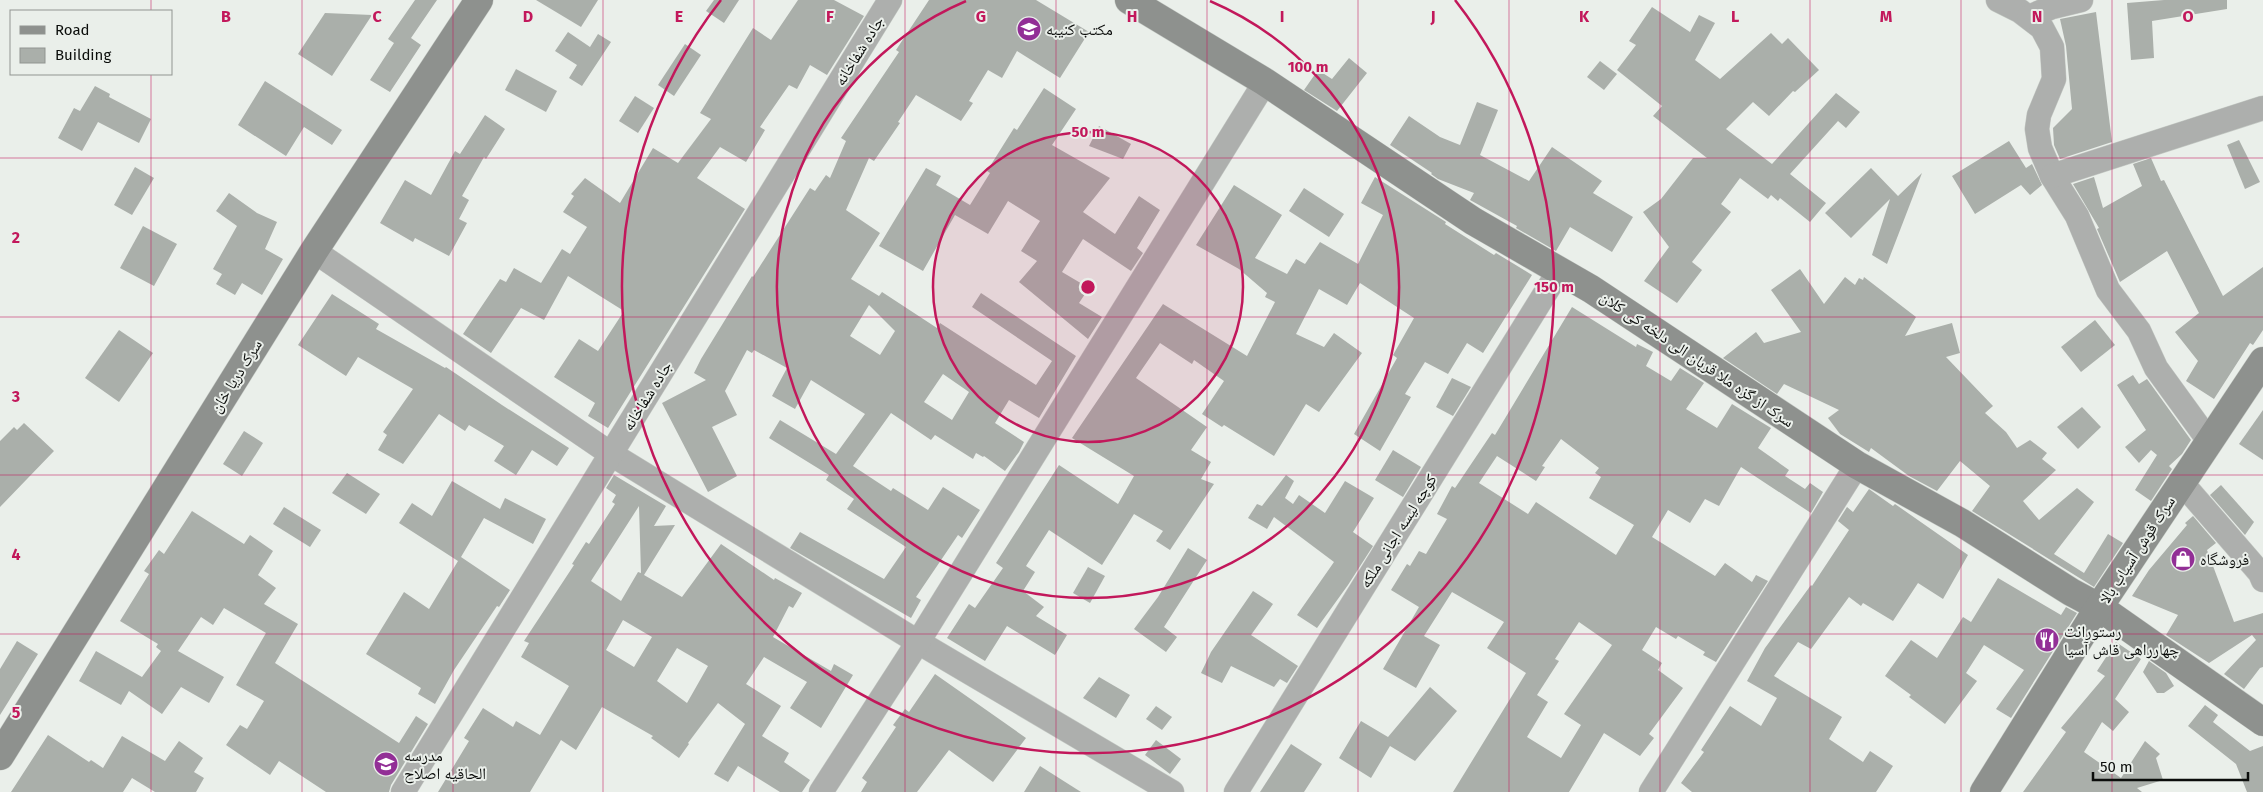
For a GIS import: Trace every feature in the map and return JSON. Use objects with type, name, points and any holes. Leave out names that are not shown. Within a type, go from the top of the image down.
[{"type":"street","name":"سرک دریا خان","points":[[0,756],[314,251],[478,0]]},
{"type":"street","name":"جاده شفاخانه","points":[[403,792],[890,0]]},
{"type":"street","name":"سرک از گزه ملا قربان الی دلخه کی کلان","points":[[1129,0],[1265,82],[1473,221],[1591,288],[1857,465],[1962,523],[2070,592],[2099,607],[2263,722]]},
{"type":"street","points":[[1998,0],[2030,17],[2042,28],[2052,47],[2054,79],[2039,115],[2037,129],[2040,148],[2052,176],[2077,216],[2108,290],[2139,331],[2156,368],[2209,441]]},
{"type":"street","points":[[2030,17],[2052,7],[2081,0]]},
{"type":"street","points":[[821,792],[918,642],[1265,82]]},
{"type":"street","points":[[2052,176],[2263,108]]},
{"type":"street","points":[[314,251],[611,454],[918,642],[1172,792]]},
{"type":"street","name":"کوچه لیسه اجانی ملکه","points":[[1236,792],[1559,271]]},
{"type":"street","name":"سرک قوش آسیاب بالا","points":[[1984,792],[2099,607],[2263,361]]},
{"type":"street","points":[[1652,792],[1857,465]]},
{"type":"street","points":[[2182,483],[2260,573],[2263,580]]},
{"type":"building","points":[[415,0],[437,0],[411,38],[421,45],[390,92],[370,80],[394,43],[388,39]]},
{"type":"building","points":[[536,0],[598,0],[581,27]]},
{"type":"building","points":[[714,0],[739,0],[724,23],[706,11]]},
{"type":"building","points":[[798,0],[834,0],[864,16],[827,75],[810,65],[797,89],[789,85],[760,127],[765,130],[746,162],[720,147],[697,178],[745,209],[608,428],[588,416],[595,403],[554,377],[579,339],[598,351],[624,311],[568,276],[544,320],[521,308],[491,353],[463,334],[500,279],[506,282],[514,268],[541,283],[562,249],[570,254],[587,227],[563,212],[574,196],[571,194],[585,178],[620,203],[653,148],[678,163],[711,119],[700,113],[753,28],[771,40]]},
{"type":"building","points":[[929,0],[1036,0],[1089,32],[1060,78],[1017,51],[1002,78],[988,70],[969,101],[973,103],[961,121],[916,95],[898,122],[900,123],[874,161],[869,158],[846,210],[880,233],[851,279],[879,296],[882,292],[937,328],[940,323],[1036,385],[1052,361],[972,307],[981,293],[1076,356],[1039,418],[1009,400],[995,423],[1024,442],[1005,471],[984,456],[976,453],[973,459],[935,435],[931,440],[891,413],[853,466],[891,491],[893,488],[928,510],[943,487],[980,510],[962,538],[958,535],[916,597],[921,600],[911,618],[790,548],[800,532],[884,579],[906,547],[847,509],[854,499],[826,480],[829,475],[769,438],[780,420],[836,454],[865,414],[811,380],[795,409],[772,396],[787,368],[754,350],[752,353],[747,350],[725,391],[737,415],[712,427],[737,476],[708,492],[662,403],[706,380],[694,373],[701,359],[752,276],[810,188],[815,191],[826,175],[830,178],[846,141],[841,138],[899,52],[896,50]],"holes":[[[869,305],[895,331],[880,355],[850,336]],[[943,374],[969,392],[952,420],[924,402]]]},
{"type":"building","points":[[2164,0],[2227,0],[2227,9],[2152,21],[2154,58],[2131,60],[2127,3]]},
{"type":"building","points":[[1652,7],[1690,32],[1699,15],[1715,23],[1695,60],[1720,79],[1771,33],[1782,44],[1788,38],[1819,70],[1795,92],[1793,91],[1769,116],[1753,102],[1726,129],[1772,164],[1836,93],[1860,112],[1846,128],[1838,121],[1790,174],[1826,203],[1810,222],[1780,198],[1778,201],[1771,195],[1768,199],[1740,178],[1721,204],[1731,212],[1692,262],[1702,270],[1677,303],[1644,281],[1669,247],[1643,212],[1661,199],[1693,158],[1707,158],[1653,116],[1662,106],[1617,70],[1636,45],[1629,41]]},
{"type":"building","points":[[2096,12],[2112,142],[2060,159],[2054,145],[2053,128],[2072,109],[2066,46],[2060,19]]},
{"type":"building","points":[[325,13],[372,15],[332,76],[298,54]]},
{"type":"building","points":[[568,32],[590,47],[598,34],[611,42],[582,86],[569,78],[577,65],[555,51]]},
{"type":"building","points":[[685,44],[701,55],[674,96],[658,85]]},
{"type":"building","points":[[1349,58],[1367,73],[1337,111],[1304,90],[1318,70],[1332,79]]},
{"type":"building","points":[[1600,61],[1617,74],[1604,90],[1587,77]]},
{"type":"building","points":[[516,69],[557,91],[546,112],[505,90]]},
{"type":"building","points":[[265,81],[342,130],[332,145],[304,127],[286,156],[238,125]]},
{"type":"building","points":[[95,86],[110,94],[109,97],[151,119],[139,143],[98,122],[82,151],[58,138],[74,108],[80,111]]},
{"type":"building","points":[[1044,88],[1076,109],[1052,145],[1110,178],[1083,212],[1115,234],[1139,196],[1160,210],[1137,248],[1143,253],[1131,271],[1083,239],[1062,272],[1089,288],[1079,303],[1102,317],[1088,339],[1019,282],[1037,261],[1021,251],[1040,221],[1008,201],[988,234],[955,215],[923,271],[879,246],[926,168],[941,176],[936,185],[970,205],[990,173],[987,171],[1014,128],[1017,130]]},
{"type":"building","points":[[635,96],[654,108],[638,133],[619,121]]},
{"type":"building","points":[[1477,102],[1498,110],[1480,155],[1529,181],[1552,147],[1602,181],[1593,193],[1633,217],[1612,252],[1570,227],[1556,251],[1516,228],[1517,226],[1470,200],[1474,193],[1438,179],[1390,145],[1409,116],[1440,137],[1460,145]]},
{"type":"building","points":[[485,115],[505,129],[486,159],[484,157],[462,196],[469,200],[459,219],[467,223],[449,256],[415,238],[413,242],[380,223],[405,180],[431,195],[455,151],[460,154]]},
{"type":"building","points":[[1099,126],[1131,144],[1123,159],[1089,146]]},
{"type":"building","points":[[2239,140],[2260,182],[2245,189],[2227,145]]},
{"type":"building","points":[[2009,141],[2026,168],[2032,164],[2042,185],[2030,195],[2021,185],[1975,214],[1952,176]]},
{"type":"building","points":[[2151,158],[2161,181],[2164,180],[2223,296],[2263,267],[2263,330],[2253,345],[2250,343],[2214,399],[2186,381],[2198,361],[2175,332],[2199,313],[2167,251],[2120,282],[2097,229],[2099,228],[2073,184],[2094,177],[2103,208],[2142,186],[2133,164]]},
{"type":"building","points":[[135,167],[154,178],[132,215],[114,205]]},
{"type":"building","points":[[1871,168],[1898,196],[1922,173],[1887,264],[1872,255],[1890,199],[1851,238],[1825,213]]},
{"type":"building","points":[[1375,177],[1494,255],[1496,253],[1532,275],[1483,353],[1467,343],[1448,374],[1425,362],[1405,394],[1411,397],[1380,451],[1354,434],[1397,358],[1393,355],[1414,318],[1360,283],[1347,305],[1319,289],[1296,334],[1324,347],[1334,333],[1362,353],[1319,412],[1306,404],[1274,456],[1224,425],[1222,427],[1202,414],[1224,381],[1194,360],[1192,364],[1160,343],[1136,378],[1207,427],[1191,450],[1211,462],[1201,479],[1214,484],[1170,550],[1156,541],[1163,531],[1134,514],[1102,565],[1049,530],[1026,566],[1035,572],[1023,591],[1044,607],[1036,616],[1067,635],[1055,655],[1007,626],[985,661],[947,638],[969,604],[975,608],[1003,568],[996,563],[1059,465],[1118,504],[1134,476],[1072,438],[1163,304],[1247,356],[1275,302],[1265,297],[1267,293],[1239,269],[1196,245],[1234,185],[1282,215],[1255,258],[1287,274],[1296,259],[1305,264],[1320,242],[1358,264],[1383,215],[1361,203]]},
{"type":"building","points":[[1304,188],[1344,214],[1329,237],[1289,211]]},
{"type":"building","points":[[229,193],[257,213],[277,222],[265,249],[283,259],[262,295],[242,283],[235,295],[216,284],[222,274],[213,269],[237,226],[216,211]]},
{"type":"building","points":[[143,226],[177,244],[154,286],[120,268]]},
{"type":"building","points":[[1800,269],[1824,304],[1845,277],[1855,285],[1859,278],[1863,280],[1864,277],[1916,317],[1905,336],[1952,323],[1960,353],[1946,357],[1993,406],[1985,413],[2006,432],[2017,448],[2030,440],[2047,453],[2042,459],[2056,470],[2023,501],[2039,520],[2077,488],[2094,502],[2054,554],[2084,573],[2108,534],[2123,543],[2094,587],[1972,511],[1990,486],[1960,461],[1937,491],[1909,476],[1871,448],[1869,452],[1840,434],[1828,418],[1839,410],[1784,384],[1777,394],[1723,358],[1756,332],[1764,343],[1801,332],[1771,290]]},
{"type":"building","points":[[332,294],[379,324],[376,329],[446,367],[569,448],[557,466],[532,450],[516,475],[494,461],[504,446],[469,425],[465,431],[439,414],[403,464],[378,450],[387,435],[383,432],[413,389],[358,357],[346,376],[298,345]]},
{"type":"building","points":[[1572,307],[1636,347],[1637,344],[1653,352],[1646,366],[1671,381],[1680,368],[1704,383],[1686,409],[1717,428],[1732,404],[1771,428],[1758,448],[1789,470],[1785,476],[1805,489],[1810,483],[1823,492],[1811,513],[1741,467],[1719,506],[1705,499],[1690,523],[1668,510],[1652,537],[1715,576],[1725,563],[1752,582],[1756,575],[1768,581],[1716,662],[1703,655],[1705,652],[1678,636],[1676,639],[1656,627],[1642,650],[1662,663],[1658,670],[1683,688],[1649,734],[1654,738],[1640,756],[1604,733],[1569,792],[1453,792],[1526,673],[1487,648],[1504,622],[1452,592],[1424,636],[1440,645],[1416,688],[1383,669],[1419,607],[1391,590],[1407,564],[1410,566],[1419,551],[1426,554],[1447,519],[1437,514],[1452,486],[1455,488],[1492,433],[1495,435]],"holes":[[[1561,439],[1599,468],[1595,473],[1601,477],[1589,498],[1634,525],[1616,555],[1536,502],[1528,514],[1479,483],[1497,456],[1536,481],[1545,467],[1542,466]],[[1579,622],[1612,645],[1564,714],[1581,725],[1561,758],[1527,737],[1548,702],[1537,695],[1559,661],[1555,659]]]},
{"type":"building","points":[[2095,320],[2115,345],[2081,372],[2061,347]]},
{"type":"building","points":[[119,330],[153,353],[119,402],[85,378]]},
{"type":"building","points":[[2133,375],[2139,384],[2147,379],[2191,440],[2182,454],[2169,466],[2172,469],[2151,501],[2135,490],[2157,455],[2151,450],[2139,463],[2125,447],[2146,430],[2117,385]]},
{"type":"building","points":[[1452,378],[1471,387],[1453,416],[1436,407]]},
{"type":"building","points":[[2082,407],[2101,427],[2078,449],[2057,427]]},
{"type":"building","points":[[2263,410],[2263,460],[2239,444]]},
{"type":"building","points":[[24,423],[54,451],[0,507],[0,441],[14,427],[17,430]]},
{"type":"building","points":[[244,431],[263,443],[242,476],[223,464]]},
{"type":"building","points":[[1393,450],[1421,467],[1403,497],[1375,480]]},
{"type":"building","points":[[347,473],[380,494],[366,514],[332,493]]},
{"type":"building","points":[[614,475],[666,506],[654,526],[675,525],[644,575],[682,597],[721,544],[774,580],[775,578],[802,593],[793,608],[789,606],[773,637],[831,671],[834,664],[853,675],[821,728],[790,708],[807,682],[764,657],[746,684],[781,706],[762,736],[789,753],[784,762],[810,780],[802,792],[780,792],[738,766],[728,782],[714,774],[745,724],[718,703],[679,758],[651,738],[653,736],[602,707],[576,750],[561,740],[530,792],[438,792],[469,741],[464,738],[483,708],[513,727],[516,721],[540,735],[569,686],[521,657],[529,643],[524,641],[574,565],[572,564],[586,542],[589,544],[615,504],[612,502],[616,495],[606,488]],"holes":[[[639,506],[641,573],[638,572],[621,601],[591,581]],[[623,620],[652,637],[634,667],[606,650]],[[677,648],[708,666],[687,703],[657,681]]]},
{"type":"building","points":[[1286,475],[1294,481],[1285,498],[1293,504],[1299,495],[1325,513],[1345,481],[1374,498],[1353,532],[1373,546],[1317,628],[1297,615],[1334,562],[1274,517],[1267,529],[1248,518],[1257,504],[1262,506]]},
{"type":"building","points":[[452,481],[500,509],[505,498],[546,519],[533,544],[484,518],[461,557],[510,590],[454,670],[435,704],[418,694],[421,688],[366,654],[404,592],[429,609],[458,561],[399,523],[412,503],[432,516]]},
{"type":"building","points":[[2221,485],[2254,522],[2245,535],[2210,495]]},
{"type":"building","points":[[1869,489],[1893,506],[1895,504],[1968,555],[1943,599],[1918,583],[1893,621],[1863,603],[1861,606],[1849,597],[1811,649],[1798,642],[1774,676],[1842,717],[1829,739],[1863,762],[1870,751],[1893,766],[1876,792],[1692,792],[1681,783],[1704,752],[1701,750],[1730,706],[1761,726],[1777,698],[1747,681],[1765,648],[1812,586],[1849,530],[1838,521],[1847,507],[1853,512]]},
{"type":"building","points":[[284,507],[321,530],[310,547],[273,524]]},
{"type":"building","points":[[192,511],[244,544],[250,535],[273,551],[258,575],[276,588],[264,604],[298,624],[275,663],[399,743],[416,716],[428,724],[391,785],[389,792],[326,792],[279,761],[270,775],[226,745],[240,725],[247,729],[264,701],[236,685],[266,633],[224,608],[213,625],[201,617],[178,651],[224,677],[209,703],[181,687],[162,714],[129,691],[121,705],[79,681],[96,651],[142,677],[161,651],[156,647],[158,644],[120,621],[149,574],[144,571],[159,550],[164,554]]},
{"type":"building","points":[[2193,516],[2216,543],[2207,550],[2234,622],[2263,613],[2263,667],[2260,668],[2244,689],[2224,674],[2256,640],[2252,635],[2209,663],[2166,635],[2178,615],[2132,596],[2149,570],[2187,525],[2185,523]]},
{"type":"building","points":[[1188,548],[1207,560],[1164,627],[1177,637],[1166,652],[1134,629],[1158,597]]},
{"type":"building","points":[[1088,567],[1105,576],[1090,603],[1073,593]]},
{"type":"building","points":[[1998,578],[2061,615],[2066,607],[2077,613],[2011,718],[1996,709],[2024,670],[1984,645],[1966,673],[1977,681],[1945,724],[1885,676],[1911,640],[1937,658],[1963,617],[1971,622]]},
{"type":"building","points":[[1253,591],[1273,604],[1251,635],[1298,666],[1287,683],[1280,679],[1274,687],[1231,666],[1222,683],[1201,673],[1211,652]]},
{"type":"building","points":[[17,641],[38,654],[0,715],[0,669]]},
{"type":"building","points":[[2116,642],[2141,659],[2115,699],[2129,712],[2113,731],[2102,722],[2084,752],[2121,778],[2145,741],[2160,754],[2156,758],[2163,780],[2137,788],[2142,792],[2023,792],[2066,732],[2061,728],[2105,676],[2097,671]]},
{"type":"building","points":[[2149,661],[2166,673],[2174,686],[2164,693],[2157,693],[2143,672]]},
{"type":"building","points":[[935,674],[1026,738],[993,782],[949,750],[917,792],[861,792],[867,782],[862,778],[896,727],[893,725],[905,709],[909,712]]},
{"type":"building","points":[[1099,677],[1130,695],[1116,718],[1083,698]]},
{"type":"building","points":[[1430,687],[1457,711],[1415,761],[1390,746],[1371,778],[1339,758],[1361,721],[1388,737]]},
{"type":"building","points":[[2205,705],[2218,715],[2213,722],[2250,751],[2263,746],[2263,792],[2247,792],[2236,764],[2188,726]]},
{"type":"building","points":[[1156,706],[1172,717],[1162,730],[1146,719]]},
{"type":"building","points":[[48,735],[89,762],[91,760],[103,768],[122,736],[165,761],[179,741],[203,758],[194,772],[204,778],[196,792],[155,792],[132,778],[123,792],[11,792]]},
{"type":"building","points":[[1156,740],[1181,759],[1170,774],[1145,755]]},
{"type":"building","points":[[1291,744],[1322,764],[1304,792],[1260,792]]},
{"type":"building","points":[[1040,766],[1081,792],[1024,792]]},
{"type":"place","name":"مکتب کنیبه","points":[[1029,29]]},
{"type":"place","name":"فروشگاه","points":[[2183,559]]},
{"type":"place","name":"رستورانت چهارراهی قاش آسیا","points":[[2047,640]]},
{"type":"place","name":"مدرسه الحاقیه اصلاح","points":[[386,764]]}]
